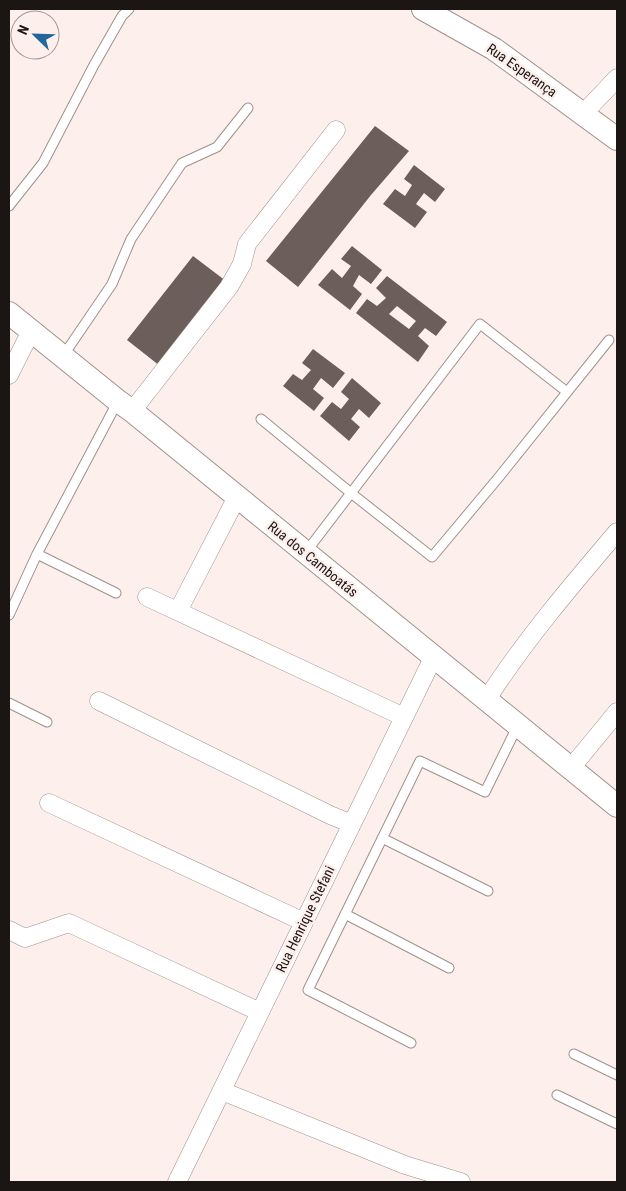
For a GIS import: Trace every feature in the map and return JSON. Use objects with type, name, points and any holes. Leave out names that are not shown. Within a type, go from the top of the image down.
[{"type":"street","name":"Rua Esperança","points":[[423,9],[449,14],[617,139]]},
{"type":"street","points":[[584,114],[617,78]]},
{"type":"street","points":[[125,406],[230,287],[242,264],[247,244],[336,130]]},
{"type":"street","name":"Rua dos Camboatás","points":[[9,313],[617,806]]},
{"type":"street","points":[[9,375],[31,331]]},
{"type":"street","points":[[178,611],[237,497]]},
{"type":"street","points":[[487,699],[503,674],[617,532]]},
{"type":"street","points":[[147,597],[404,717]]},
{"type":"street","name":"Rua Henrique Stefani","points":[[177,1182],[434,656]]},
{"type":"street","points":[[99,700],[330,815],[352,824]]},
{"type":"street","points":[[571,768],[617,712]]},
{"type":"street","points":[[49,803],[304,922]]},
{"type":"street","points":[[9,930],[25,938],[69,923],[260,1012]]},
{"type":"street","points":[[222,1091],[405,1165],[461,1182]]},
{"type":"lane","points":[[9,206],[42,163],[94,66],[122,16],[128,9]]},
{"type":"lane","points":[[63,357],[112,284],[131,239],[182,164],[217,147],[248,108]]},
{"type":"lane","points":[[306,552],[480,324],[567,392]]},
{"type":"lane","points":[[261,419],[432,557],[499,477],[608,340]]},
{"type":"lane","points":[[9,615],[37,554],[125,406]]},
{"type":"lane","points":[[37,554],[116,593]]},
{"type":"lane","points":[[9,703],[47,722]]},
{"type":"lane","points":[[410,1043],[308,990],[420,761],[485,792],[519,725]]},
{"type":"lane","points":[[382,838],[488,891]]},
{"type":"lane","points":[[345,914],[449,968]]},
{"type":"lane","points":[[574,1054],[617,1075]]},
{"type":"lane","points":[[557,1095],[617,1124]]},
{"type":"building","points":[[375,126],[409,151],[371,195],[298,287],[266,261]]},
{"type":"building","points":[[414,165],[445,189],[435,202],[424,193],[416,204],[427,212],[415,228],[383,204],[395,189],[405,196],[412,185],[404,179]]},
{"type":"building","points":[[352,246],[382,270],[371,284],[359,275],[353,286],[362,294],[350,310],[318,285],[332,269],[342,278],[351,266],[341,259]]},
{"type":"building","points":[[193,256],[226,281],[160,366],[127,340]]},
{"type":"building","points":[[387,276],[447,322],[436,336],[425,328],[418,336],[429,346],[418,362],[356,313],[367,299],[377,306],[386,298],[376,288]],"holes":[[[397,306],[416,321],[409,329],[389,314]]]},
{"type":"building","points":[[313,349],[345,373],[333,388],[321,378],[313,389],[324,398],[314,411],[283,386],[293,374],[302,380],[311,370],[302,363]]},
{"type":"building","points":[[352,378],[381,403],[369,418],[359,409],[351,419],[360,427],[349,441],[320,416],[332,402],[341,409],[349,399],[341,392]]}]
